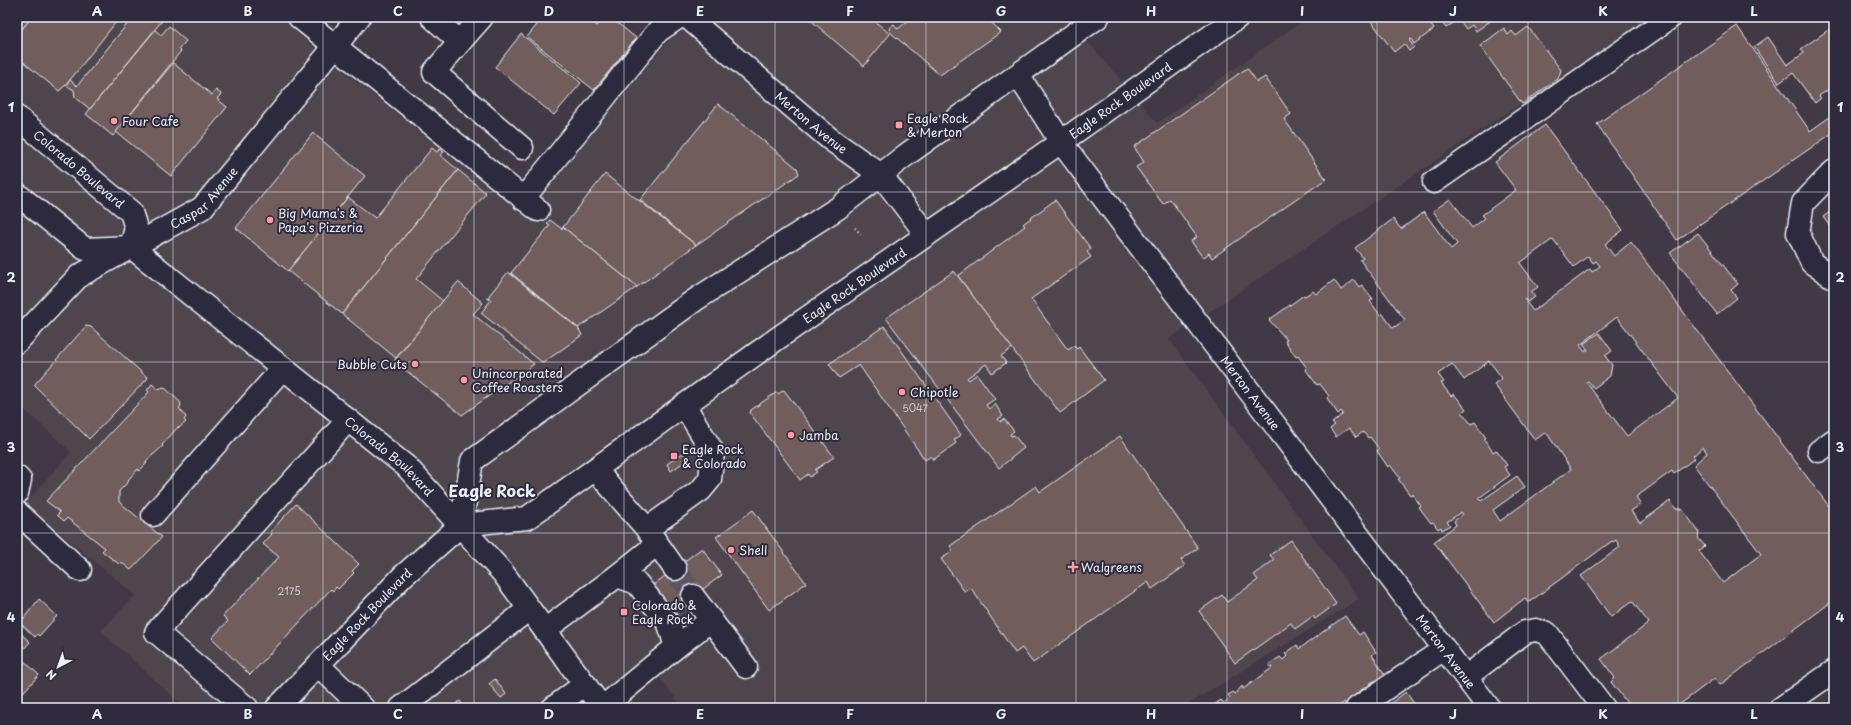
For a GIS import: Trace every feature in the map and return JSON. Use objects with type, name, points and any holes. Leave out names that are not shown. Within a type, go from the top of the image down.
[{"type":"main road","points":[[299,17],[530,204],[658,31],[679,17]]},
{"type":"main road","name":"Caspar Avenue","points":[[17,342],[79,276],[202,208],[359,17]]},
{"type":"main road","points":[[432,17],[460,42]]},
{"type":"main road","points":[[482,17],[434,72],[522,148]]},
{"type":"main road","name":"Merton Avenue","points":[[687,17],[830,139],[881,175],[927,235]]},
{"type":"main road","points":[[461,525],[472,461],[695,300],[838,208],[1098,17]]},
{"type":"main road","name":"Eagle Rock Boulevard","points":[[277,708],[404,576],[461,525],[527,518],[684,405],[1238,17]]},
{"type":"main road","points":[[1434,182],[1671,17]]},
{"type":"main road","name":"Merton Avenue","points":[[1018,75],[1061,142],[1489,708]]},
{"type":"main road","name":"Colorado Boulevard","points":[[17,117],[130,212],[136,228],[131,247],[408,467],[503,573],[602,708]]},
{"type":"main road","points":[[1834,170],[1803,202],[1798,233],[1812,263],[1834,278]]},
{"type":"main road","points":[[17,194],[85,249],[131,247]]},
{"type":"main road","points":[[153,515],[283,368]]},
{"type":"main road","points":[[545,630],[617,576],[652,536],[701,490],[710,479],[713,452],[684,405]]},
{"type":"main road","points":[[247,708],[156,632],[348,420]]},
{"type":"main road","points":[[595,470],[652,536],[675,569]]},
{"type":"main road","points":[[17,477],[20,480],[17,493]]},
{"type":"main road","points":[[17,512],[80,570]]},
{"type":"main road","points":[[617,576],[637,583],[669,624],[676,647]]},
{"type":"main road","points":[[693,596],[746,667]]},
{"type":"main road","points":[[401,708],[529,609]]},
{"type":"main road","points":[[602,708],[711,620]]},
{"type":"main road","points":[[1466,677],[1525,632],[1536,630],[1546,633],[1604,708]]},
{"type":"main road","points":[[1357,708],[1444,649]]},
{"type":"main road","points":[[318,665],[363,708]]},
{"type":"main road","points":[[1781,708],[1834,671]]},
{"type":"main road","points":[[553,708],[585,684]]},
{"type":"path","points":[[854,226],[862,235]]},
{"type":"shaded area","points":[[17,17],[323,17],[306,41],[523,215],[669,40],[704,17],[1067,17],[1157,123],[1308,17],[1650,17],[1169,339],[1359,599],[1182,708],[683,708],[645,659],[598,708],[185,708],[101,631],[135,595],[25,504],[71,452],[17,403],[17,74],[20,70],[17,68]]},
{"type":"building","points":[[17,17],[32,17],[17,35]]},
{"type":"building","points":[[32,17],[120,17],[66,85],[59,91],[17,57],[17,35]]},
{"type":"building","points":[[133,17],[165,17],[90,109],[75,97],[74,90],[66,85],[70,80],[77,86]]},
{"type":"building","points":[[540,17],[586,17],[597,26],[604,17],[610,17],[636,38],[594,90],[527,37],[540,21],[538,20]]},
{"type":"building","points":[[807,17],[870,17],[890,34],[864,66]]},
{"type":"building","points":[[912,17],[986,17],[1001,32],[940,75],[890,32],[889,28],[894,24],[898,29]]},
{"type":"building","points":[[1368,17],[1438,17],[1430,24],[1434,29],[1414,44],[1411,39],[1409,40],[1414,47],[1409,51],[1404,44],[1394,52]]},
{"type":"building","points":[[1438,17],[1453,17],[1456,21],[1446,28]]},
{"type":"building","points":[[1457,17],[1496,17],[1476,31],[1472,25],[1466,29]]},
{"type":"building","points":[[169,26],[186,41],[179,49],[181,51],[113,136],[86,114],[155,30],[161,35]]},
{"type":"building","points":[[1737,26],[1810,131],[1834,114],[1834,132],[1677,240],[1597,124]]},
{"type":"building","points":[[1834,26],[1834,95],[1829,89],[1819,96],[1821,98],[1815,103],[1793,73],[1779,83],[1754,47],[1768,37],[1787,65],[1804,53],[1801,49]]},
{"type":"building","points":[[1528,27],[1561,70],[1558,79],[1522,104],[1480,46],[1504,28],[1508,35],[1512,31],[1516,36]]},
{"type":"building","points":[[521,34],[581,83],[554,115],[495,67]]},
{"type":"building","points":[[173,63],[212,95],[216,90],[221,94],[217,99],[227,107],[171,176],[116,132]]},
{"type":"building","points":[[1247,68],[1257,82],[1265,77],[1291,114],[1284,119],[1326,179],[1212,258],[1209,253],[1203,258],[1191,241],[1197,237],[1170,199],[1163,204],[1136,167],[1144,162],[1134,147]]},
{"type":"building","points":[[718,104],[797,168],[799,174],[696,245],[640,200]]},
{"type":"building","points":[[1545,125],[1623,230],[1605,244],[1614,256],[1631,242],[1834,513],[1834,600],[1720,685],[1715,678],[1675,708],[1631,708],[1611,682],[1615,678],[1601,659],[1649,623],[1632,601],[1611,617],[1581,576],[1620,547],[1616,540],[1613,542],[1612,541],[1528,603],[1525,598],[1494,622],[1434,542],[1456,525],[1454,521],[1463,514],[1461,512],[1447,522],[1450,525],[1442,530],[1441,527],[1438,529],[1433,522],[1431,523],[1419,507],[1421,506],[1412,494],[1410,495],[1398,479],[1400,478],[1390,465],[1388,467],[1377,451],[1379,449],[1370,437],[1368,438],[1363,432],[1356,437],[1349,428],[1336,437],[1330,429],[1335,425],[1332,423],[1343,414],[1341,411],[1338,414],[1327,398],[1329,396],[1320,384],[1317,385],[1306,370],[1307,368],[1298,356],[1296,357],[1285,341],[1287,340],[1269,320],[1304,295],[1305,296],[1313,291],[1316,294],[1334,280],[1341,290],[1354,280],[1359,287],[1362,285],[1373,299],[1370,301],[1380,315],[1382,313],[1393,328],[1405,320],[1360,260],[1363,258],[1355,248],[1393,219],[1401,229],[1424,212],[1451,249],[1457,244],[1433,211],[1450,199],[1472,228],[1485,218],[1482,215],[1516,190],[1495,162]],"holes":[[[1553,239],[1574,267],[1588,256],[1593,263],[1596,261],[1600,266],[1592,272],[1590,269],[1533,311],[1524,299],[1525,298],[1528,302],[1535,297],[1531,292],[1538,287],[1520,263]],[[1617,317],[1678,398],[1627,436],[1586,382],[1588,381],[1594,388],[1610,376],[1612,365],[1605,356],[1612,351],[1599,333],[1583,344],[1588,351],[1584,351],[1580,345]],[[1489,361],[1502,378],[1494,384],[1535,440],[1546,432],[1571,469],[1500,521],[1493,510],[1525,487],[1517,476],[1481,501],[1479,498],[1510,475],[1504,467],[1507,465],[1496,450],[1493,452],[1484,439],[1486,438],[1475,422],[1471,424],[1462,412],[1466,409],[1454,394],[1451,396],[1441,383],[1444,382],[1438,374],[1452,364],[1464,380]],[[1703,447],[1707,453],[1694,465],[1761,554],[1723,583],[1699,551],[1705,546],[1698,538],[1699,532],[1682,509],[1676,509],[1670,501],[1640,523],[1631,511],[1641,504],[1636,497],[1672,471],[1674,474],[1695,458],[1693,456]]]},
{"type":"building","points":[[313,133],[365,176],[288,271],[236,228]]},
{"type":"building","points":[[432,148],[437,152],[440,149],[444,152],[440,155],[458,170],[342,314],[288,271],[348,197],[375,218]]},
{"type":"building","points":[[458,170],[486,193],[416,279],[443,301],[396,358],[342,314]]},
{"type":"building","points":[[605,174],[696,245],[637,287],[563,227]]},
{"type":"building","points":[[1055,200],[1091,249],[1087,252],[1091,257],[1031,299],[1068,350],[1074,346],[1077,349],[1079,347],[1104,380],[1060,413],[958,276],[1025,226],[1023,224]]},
{"type":"building","points":[[1834,209],[1834,232],[1823,217]]},
{"type":"building","points":[[550,220],[562,229],[563,227],[637,287],[578,328],[511,273],[550,225],[547,223]]},
{"type":"building","points":[[1698,233],[1738,284],[1731,290],[1737,298],[1717,314],[1670,253]]},
{"type":"building","points":[[954,271],[1012,348],[1001,356],[1006,363],[992,373],[986,364],[967,378],[969,380],[977,374],[995,399],[986,405],[989,409],[995,404],[1003,416],[998,419],[1000,422],[1004,419],[1014,431],[1010,434],[1011,436],[1014,435],[1024,448],[999,468],[886,318]]},
{"type":"building","points":[[508,272],[578,328],[582,335],[543,363],[481,313],[491,300],[487,298]]},
{"type":"building","points":[[458,282],[483,303],[473,314],[534,364],[462,415],[394,361]]},
{"type":"building","points":[[86,326],[91,327],[148,378],[89,439],[34,385]]},
{"type":"building","points":[[884,326],[961,435],[954,440],[956,443],[933,460],[931,456],[925,460],[859,365],[839,378],[829,364]]},
{"type":"building","points":[[152,384],[158,389],[164,387],[180,402],[181,406],[179,408],[186,417],[184,420],[186,422],[179,428],[178,427],[162,445],[163,446],[145,462],[147,463],[139,471],[138,469],[119,491],[119,502],[162,537],[131,570],[121,562],[119,564],[102,551],[105,548],[67,518],[64,521],[57,515],[60,512],[46,501],[149,392],[147,390]]},
{"type":"building","points":[[784,390],[834,457],[815,470],[817,472],[810,477],[808,474],[800,480],[750,413],[751,410],[777,392],[778,394]]},
{"type":"building","points":[[1120,436],[1198,548],[1181,560],[1185,566],[1152,589],[1148,582],[1033,663],[1022,648],[1015,653],[971,588],[965,592],[941,559],[953,551],[950,546],[1036,486],[1040,492]]},
{"type":"building","points":[[683,453],[687,460],[671,471],[667,464]]},
{"type":"building","points":[[296,504],[359,564],[352,571],[354,573],[338,589],[336,587],[333,591],[331,589],[250,675],[212,638],[228,621],[223,616],[279,557],[263,544],[272,534],[270,532]]},
{"type":"building","points":[[753,510],[806,583],[769,610],[716,537]]},
{"type":"building","points":[[1291,540],[1336,604],[1315,619],[1313,616],[1295,629],[1291,623],[1235,663],[1199,611],[1222,595],[1227,602],[1258,580],[1254,575],[1274,560],[1270,555]]},
{"type":"building","points":[[702,548],[722,575],[669,614],[649,588]]},
{"type":"building","points":[[39,599],[57,616],[39,636],[37,634],[35,637],[20,623]]},
{"type":"building","points":[[1345,616],[1359,635],[1363,632],[1376,652],[1372,655],[1386,676],[1369,684],[1370,686],[1367,688],[1366,686],[1355,695],[1357,698],[1346,706],[1344,702],[1339,706],[1340,708],[1210,708],[1221,700],[1224,703],[1230,698],[1228,695],[1233,692],[1235,694],[1242,686],[1243,689],[1272,668],[1269,664],[1280,657],[1283,660],[1287,656],[1285,654],[1297,645],[1299,649]]},
{"type":"building","points":[[18,631],[30,642],[21,652],[17,648]]},
{"type":"building","points":[[22,659],[39,675],[17,699],[17,664]]},
{"type":"building","points":[[495,679],[506,694],[501,698],[489,684]]},
{"type":"building","points":[[1406,692],[1417,708],[1384,708]]},
{"type":"building","points":[[460,701],[465,708],[450,708]]},
{"type":"tunnel","points":[[675,569],[693,596]]},
{"type":"place","name":"Four Cafe","points":[[114,121]]},
{"type":"place","name":"Eagle Rock & Merton","points":[[899,125]]},
{"type":"place","name":"Big Mama's & Papa's Pizzeria","points":[[270,220]]},
{"type":"place","name":"Bubble Cuts","points":[[415,364]]},
{"type":"place","name":"Unincorporated Coffee Roasters","points":[[464,380]]},
{"type":"place","name":"Chipotle","points":[[902,392]]},
{"type":"place","name":"Jamba","points":[[791,435]]},
{"type":"place","name":"Eagle Rock & Colorado","points":[[674,456]]},
{"type":"place","name":"Shell","points":[[731,550]]},
{"type":"place","name":"Walgreens","points":[[1073,567]]},
{"type":"place","name":"Colorado & Eagle Rock","points":[[624,612]]},
{"type":"district","name":"Eagle Rock","points":[[492,490]]}]
